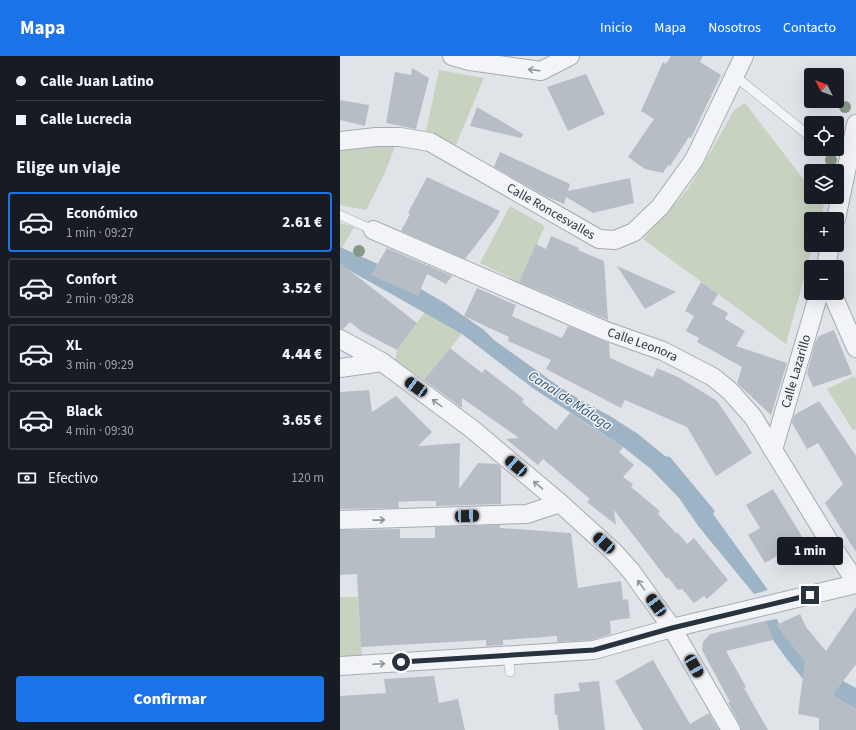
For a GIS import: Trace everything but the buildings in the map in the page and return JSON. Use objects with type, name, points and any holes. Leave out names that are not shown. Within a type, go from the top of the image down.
[{"type":"street","points":[[452,56],[470,61],[541,71],[570,56]]},
{"type":"street","name":"Calle Roncesvalles","points":[[340,141],[400,137],[430,142],[599,239],[615,240],[634,232],[660,207],[690,166],[744,56]]},
{"type":"street","points":[[837,212],[856,124]]},
{"type":"street","name":"Calle Leonora","points":[[372,230],[606,331],[663,351],[713,376],[730,391],[753,417],[856,583]]},
{"type":"street","name":"Calle Lazarillo","points":[[773,450],[817,300]]},
{"type":"street","points":[[835,300],[856,348]]},
{"type":"street","points":[[340,339],[382,362],[472,429],[560,503],[619,557],[631,571],[672,628],[731,730]]},
{"type":"street","points":[[340,368],[382,362]]},
{"type":"street","points":[[340,520],[527,514],[560,503]]},
{"type":"street","points":[[340,666],[509,664],[594,650],[672,628],[856,583]]},
{"type":"lane","points":[[735,76],[804,132]]},
{"type":"lane","name":"Calle Leonora","points":[[340,215],[372,230]]},
{"type":"green space","points":[[439,70],[484,78],[456,145],[426,131]]},
{"type":"green space","points":[[745,103],[804,180],[804,204],[822,204],[824,206],[822,212],[804,212],[804,252],[811,252],[809,260],[804,260],[804,278],[786,344],[643,239],[688,189],[734,110]]},
{"type":"green space","points":[[389,145],[395,147],[384,175],[366,210],[340,205],[340,151]]},
{"type":"green space","points":[[510,206],[545,226],[519,282],[480,263]]},
{"type":"green space","points":[[340,223],[354,227],[342,248],[340,247]]},
{"type":"green space","points":[[425,312],[462,334],[424,380],[395,361],[397,350]]},
{"type":"green space","points":[[854,376],[856,378],[856,429],[853,430],[827,389]]},
{"type":"green space","points":[[340,597],[358,597],[362,657],[340,659]]},
{"type":"water","name":"Canal de Málaga","points":[[340,247],[378,264],[445,303],[484,330],[494,340],[557,385],[610,416],[638,434],[665,456],[670,457],[715,511],[713,514],[768,590],[754,594],[699,527],[679,498],[651,469],[623,447],[534,389],[462,334],[340,265]]},
{"type":"water","points":[[777,619],[779,624],[843,681],[856,688],[856,709],[803,679],[773,640],[765,621]]},
{"type":"route","points":[[401,662],[594,650],[672,628],[810,595]]}]
